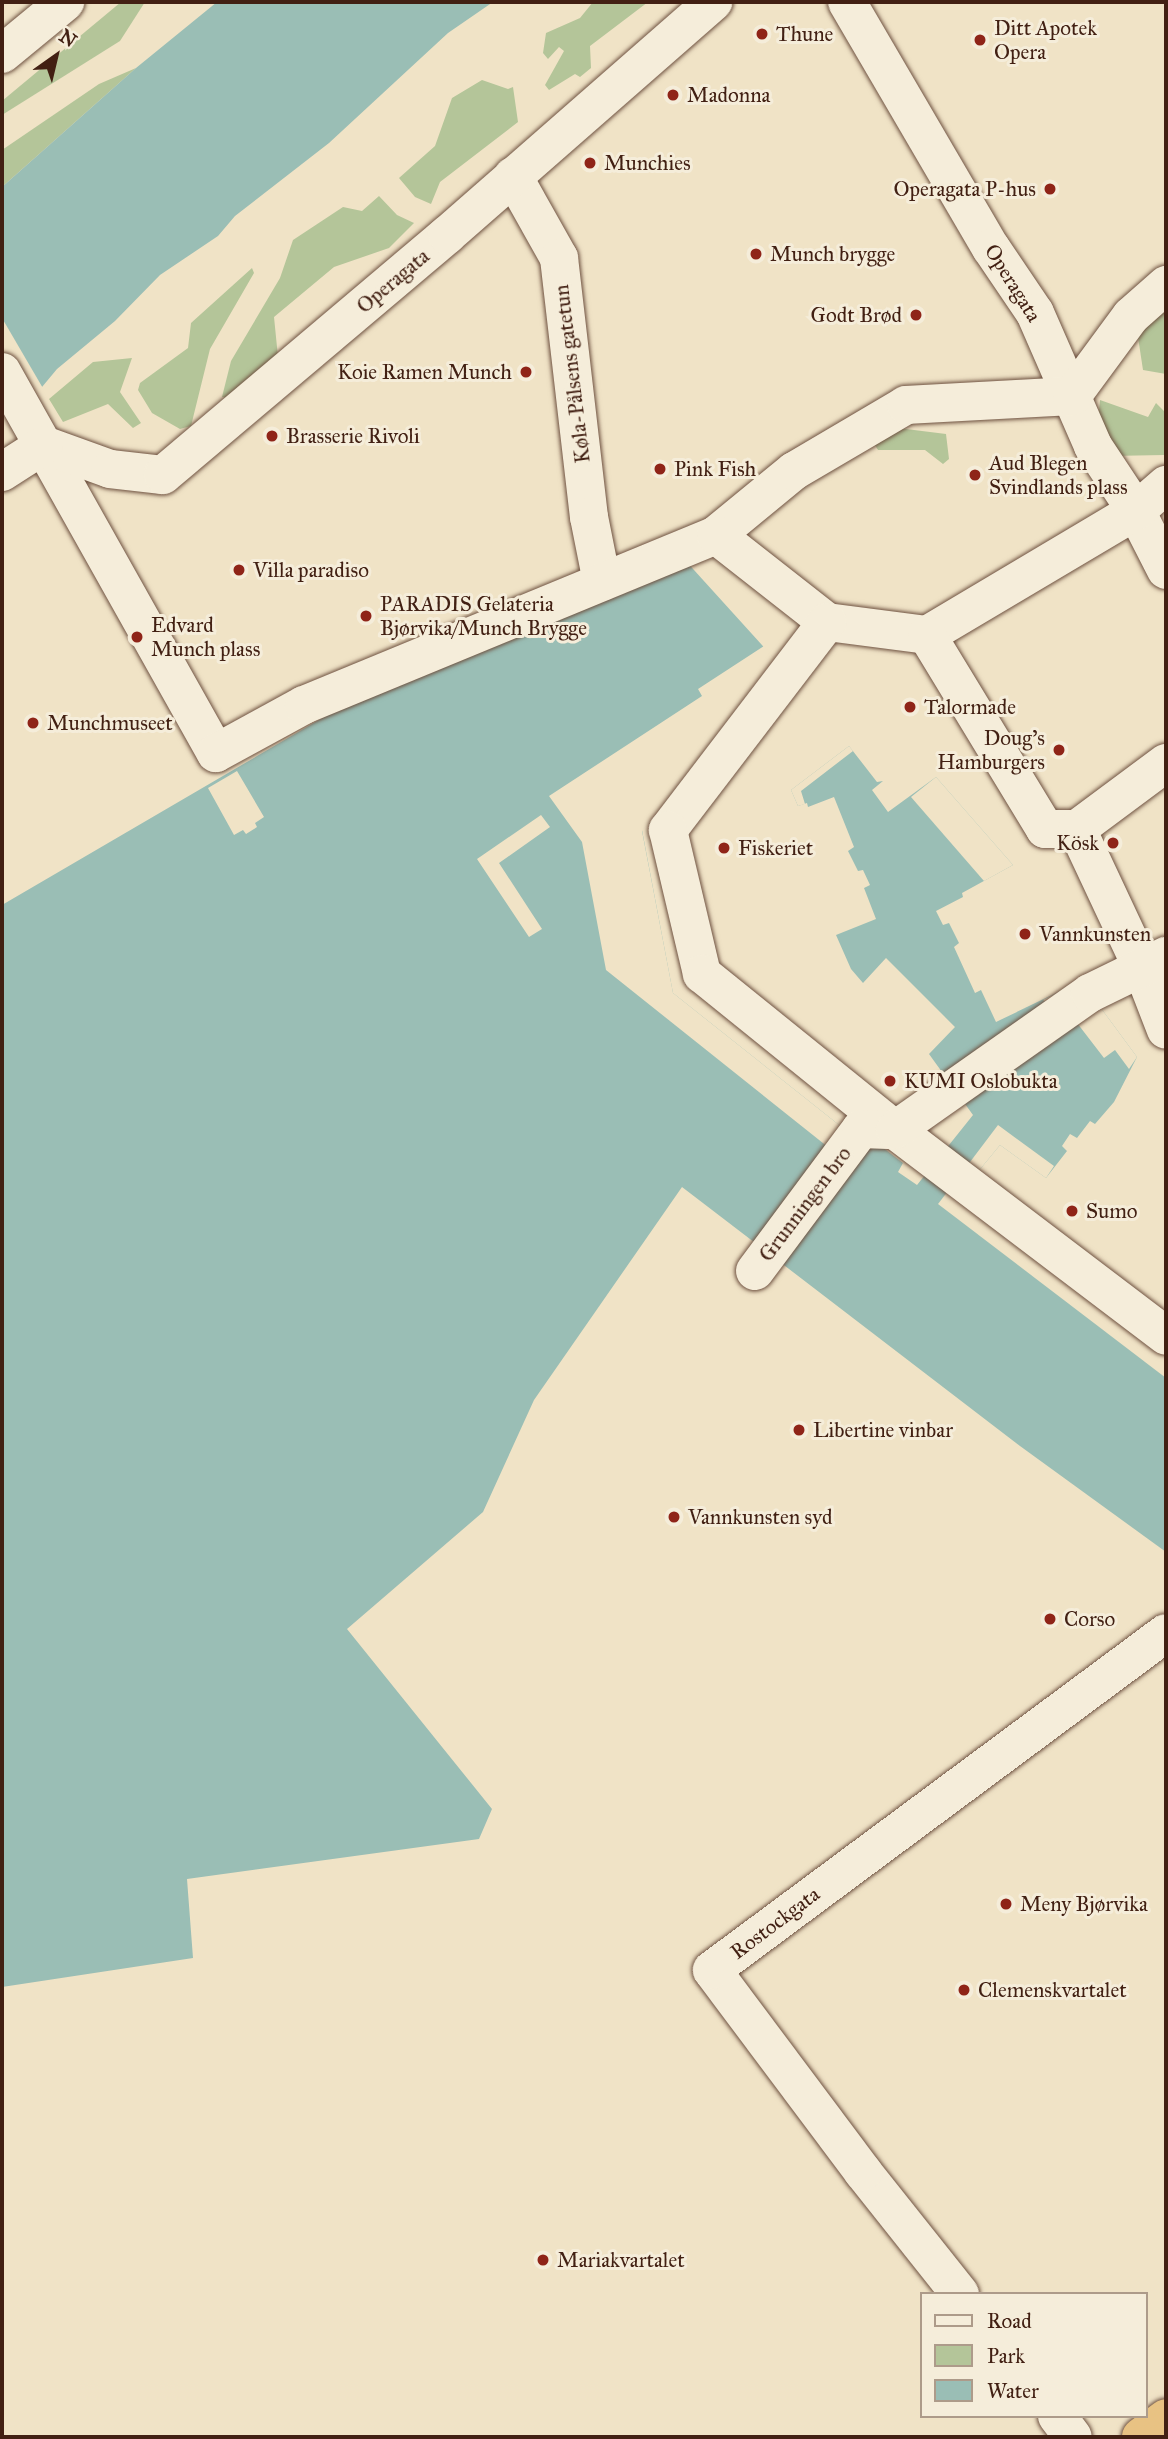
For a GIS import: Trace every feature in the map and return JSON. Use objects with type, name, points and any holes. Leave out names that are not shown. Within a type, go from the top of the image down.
[{"type":"highway","points":[[1141,2437],[1166,2418]]},
{"type":"street","points":[[2,54],[65,2]]},
{"type":"street","name":"Operagata","points":[[44,445],[110,469],[163,475],[713,2]]},
{"type":"street","name":"Operagata","points":[[847,2],[991,248],[1035,313],[1093,446],[1136,511],[1160,560]]},
{"type":"street","name":"Køla-Pålsens gatetun","points":[[513,176],[559,258],[589,517],[602,582]]},
{"type":"street","points":[[2,372],[216,753],[304,705],[716,536],[794,471],[906,405],[1072,396],[1130,316],[1166,285]]},
{"type":"street","points":[[2,472],[44,445]]},
{"type":"street","points":[[716,536],[828,622],[927,635],[1136,511],[1166,485]]},
{"type":"street","points":[[828,622],[722,747],[668,830],[702,974],[760,1042],[895,1130],[1162,1324]]},
{"type":"street","points":[[927,635],[1045,829],[1077,829],[1166,763]]},
{"type":"street","points":[[1077,829],[1154,962],[1166,1030]]},
{"type":"street","points":[[895,1130],[1090,993],[1154,962]]},
{"type":"street","name":"Grunningen bro","points":[[755,1271],[861,1129],[895,1130]]},
{"type":"street","name":"Rostockgata","points":[[958,2292],[863,2172],[712,1970],[1166,1633]]},
{"type":"street","points":[[1059,2418],[1073,2437]]},
{"type":"green space","points":[[121,2],[145,2],[120,41],[2,115],[2,101]]},
{"type":"green space","points":[[593,2],[648,2],[590,46],[591,68],[580,77],[575,74],[549,90],[545,85],[564,51],[559,47],[548,59],[543,53],[546,33],[580,18]]},
{"type":"green space","points":[[136,68],[2,187],[2,150],[99,84]]},
{"type":"green space","points":[[482,80],[508,89],[513,87],[518,122],[440,182],[431,204],[415,197],[399,178],[435,146],[452,98]]},
{"type":"green space","points":[[379,196],[397,215],[414,223],[389,248],[334,267],[274,317],[278,357],[228,398],[222,397],[231,361],[280,278],[293,240],[343,207],[362,211]]},
{"type":"green space","points":[[252,268],[254,273],[210,349],[191,426],[180,429],[152,413],[138,390],[140,383],[188,348],[191,323]]},
{"type":"green space","points":[[1166,301],[1166,374],[1143,370],[1136,324]]},
{"type":"green space","points":[[132,358],[120,392],[141,423],[133,428],[108,404],[63,422],[49,399],[93,362]]},
{"type":"green space","points":[[1100,400],[1148,417],[1156,403],[1166,413],[1164,455],[1110,456],[1096,444]]},
{"type":"green space","points":[[890,427],[946,434],[949,459],[943,464],[925,450],[878,450],[871,439]]},
{"type":"water","points":[[217,2],[493,2],[448,33],[329,143],[235,216],[218,236],[160,275],[115,321],[57,369],[42,387],[2,399],[2,187],[136,68]]},
{"type":"water","points":[[684,559],[780,665],[642,830],[673,993],[863,1144],[869,1137],[903,1163],[898,1172],[917,1185],[973,1115],[929,1054],[955,1027],[886,958],[863,983],[851,969],[836,935],[876,919],[864,888],[870,885],[863,870],[858,871],[848,851],[854,847],[834,797],[808,807],[807,803],[798,806],[791,790],[849,746],[877,782],[883,781],[872,790],[888,812],[936,777],[1013,865],[962,893],[963,897],[936,911],[943,925],[949,923],[959,943],[954,947],[975,993],[981,990],[996,1022],[1081,981],[1137,1057],[1114,1102],[1095,1124],[1090,1121],[1077,1138],[1070,1134],[1062,1146],[1067,1151],[1046,1178],[1000,1145],[977,1173],[1166,1352],[1166,1552],[1020,1446],[682,1187],[534,1400],[483,1512],[347,1629],[492,1809],[479,1839],[187,1879],[193,1958],[2,1987],[2,905],[365,693]]},
{"type":"pier","points":[[2,318],[44,390],[2,402]]},
{"type":"pier","points":[[764,646],[780,665],[642,831],[673,993],[863,1144],[848,1163],[606,970],[582,842],[549,796],[702,696],[698,689]]},
{"type":"pier","points":[[849,746],[853,751],[801,791],[805,804],[798,806],[791,790]]},
{"type":"pier","points":[[237,771],[264,817],[255,823],[257,827],[246,834],[243,830],[234,835],[208,788]]},
{"type":"pier","points":[[936,777],[1013,865],[984,881],[911,797]]},
{"type":"pier","points":[[541,815],[550,827],[499,863],[542,929],[529,937],[477,859]]},
{"type":"pier","points":[[1081,981],[1137,1057],[1129,1069],[1115,1050],[1104,1058],[1074,1019],[1043,1000]]},
{"type":"pier","points":[[998,1125],[1054,1166],[1046,1178],[1000,1145],[977,1173],[967,1166]]},
{"type":"pier","points":[[948,1191],[1166,1352],[1166,1378],[938,1204]]},
{"type":"place","name":"Thune","points":[[762,34]]},
{"type":"place","name":"Ditt Apotek Opera","points":[[980,40]]},
{"type":"place","name":"Madonna","points":[[673,95]]},
{"type":"place","name":"Munchies","points":[[590,163]]},
{"type":"place","name":"Operagata P-hus","points":[[1050,189]]},
{"type":"place","name":"Munch brygge","points":[[756,254]]},
{"type":"place","name":"Godt Brød","points":[[916,315]]},
{"type":"place","name":"Koie Ramen Munch","points":[[526,372]]},
{"type":"place","name":"Brasserie Rivoli","points":[[272,436]]},
{"type":"place","name":"Pink Fish","points":[[660,469]]},
{"type":"place","name":"Aud Blegen Svindlands plass","points":[[975,475]]},
{"type":"place","name":"Villa paradiso","points":[[239,570]]},
{"type":"place","name":"PARADIS Gelateria Bjørvika/Munch Brygge","points":[[366,616]]},
{"type":"place","name":"Edvard Munch plass","points":[[137,637]]},
{"type":"place","name":"Talormade","points":[[910,707]]},
{"type":"place","name":"Munchmuseet","points":[[33,723]]},
{"type":"place","name":"Doug's Hamburgers","points":[[1059,750]]},
{"type":"place","name":"Kösk","points":[[1113,843]]},
{"type":"place","name":"Fiskeriet","points":[[724,848]]},
{"type":"place","name":"Vannkunsten","points":[[1025,934]]},
{"type":"place","name":"KUMI Oslobukta","points":[[890,1081]]},
{"type":"place","name":"Sumo","points":[[1072,1211]]},
{"type":"place","name":"Libertine vinbar","points":[[799,1430]]},
{"type":"place","name":"Vannkunsten syd","points":[[674,1517]]},
{"type":"place","name":"Corso","points":[[1050,1619]]},
{"type":"place","name":"Meny Bjørvika","points":[[1006,1904]]},
{"type":"place","name":"Clemenskvartalet","points":[[964,1990]]},
{"type":"place","name":"Mariakvartalet","points":[[543,2260]]}]
